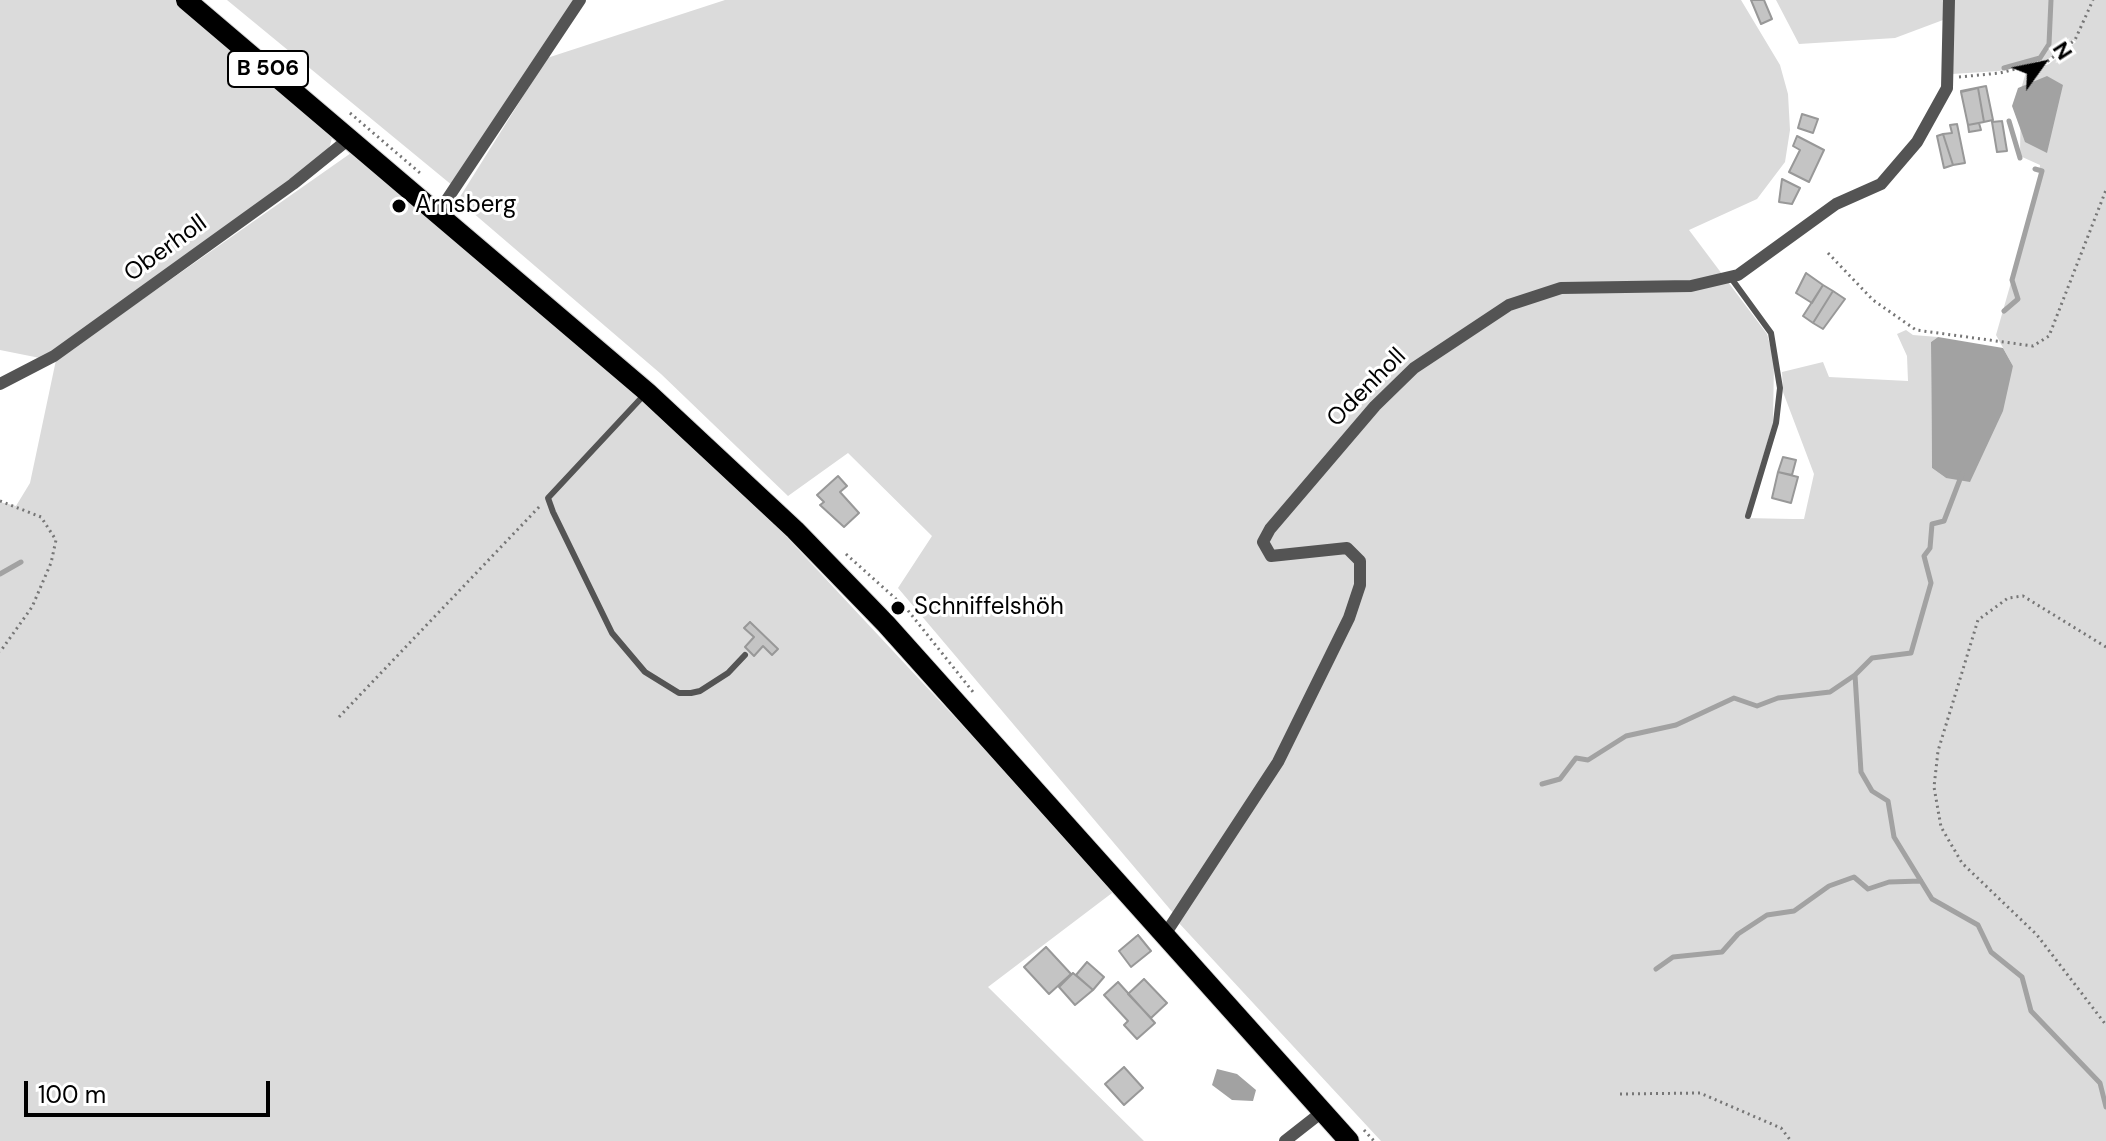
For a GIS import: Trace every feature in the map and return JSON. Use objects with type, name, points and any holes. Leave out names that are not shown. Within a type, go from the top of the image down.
[{"type":"main road","name":"B 506","points":[[186,0],[647,392],[795,530],[886,624],[1349,1141]]},
{"type":"street","points":[[438,213],[580,0]]},
{"type":"street","name":"Odenholl","points":[[1164,936],[1278,762],[1349,618],[1360,585],[1360,561],[1347,548],[1271,556],[1263,542],[1375,406],[1414,368],[1509,305],[1561,288],[1691,286],[1731,277],[1836,204],[1881,184],[1917,142],[1947,88],[1949,0]]},
{"type":"street","name":"Oberholl","points":[[0,384],[54,356],[293,184],[350,138]]},
{"type":"street","points":[[1285,1141],[1322,1112]]},
{"type":"lane","points":[[1731,277],[1771,333],[1780,388],[1776,423],[1748,516]]},
{"type":"lane","points":[[647,392],[548,498],[612,633],[645,672],[679,693],[691,693],[728,673],[745,655]]},
{"type":"path","points":[[1948,78],[2000,73],[2048,61],[2075,40],[2093,0]]},
{"type":"path","points":[[1828,253],[1873,300],[1916,330],[2033,346],[2049,336],[2106,190]]},
{"type":"path","points":[[339,717],[548,498]]},
{"type":"path","points":[[0,501],[41,517],[56,540],[51,563],[32,607],[0,652]]},
{"type":"path","points":[[2106,647],[2023,596],[2008,598],[1978,620],[1938,751],[1934,787],[1941,827],[1962,863],[2037,935],[2106,1025]]},
{"type":"path","points":[[1620,1094],[1700,1093],[1781,1128],[1791,1141]]},
{"type":"shaded area","points":[[0,0],[176,0],[332,138],[329,149],[292,181],[52,352],[40,358],[0,350]]},
{"type":"shaded area","points":[[227,0],[575,0],[453,186]]},
{"type":"shaded area","points":[[725,0],[1741,0],[1780,65],[1788,94],[1790,130],[1785,162],[1757,199],[1689,230],[1767,334],[1774,360],[1773,423],[1745,518],[1804,519],[1814,474],[1783,392],[1782,372],[1823,362],[1829,377],[1908,381],[1907,356],[1897,334],[1906,330],[1913,335],[1938,337],[1931,342],[1932,468],[1946,478],[2013,366],[1996,335],[2038,188],[2040,165],[2020,156],[2021,89],[2026,72],[2049,64],[2076,42],[2073,40],[2047,60],[1999,71],[1952,74],[1953,0],[2106,0],[2106,1141],[1381,1141],[1178,922],[1276,761],[1174,914],[898,588],[932,536],[848,453],[788,496],[661,374],[458,200],[547,58]]},
{"type":"shaded area","points":[[1776,0],[1944,0],[1943,20],[1895,38],[1799,44]]},
{"type":"shaded area","points":[[2047,76],[2063,85],[2047,153],[2025,142],[2012,106],[2018,88]]},
{"type":"shaded area","points":[[351,153],[649,400],[782,532],[1116,890],[988,987],[1144,1141],[0,1141],[0,502],[16,506],[30,483],[56,360]]},
{"type":"shaded area","points":[[1938,337],[2003,348],[2013,366],[2003,411],[1970,482],[1946,478],[1932,468],[1931,342]]},
{"type":"shaded area","points":[[1217,1069],[1237,1074],[1256,1090],[1253,1101],[1232,1100],[1212,1085]]},
{"type":"building","points":[[1751,0],[1764,0],[1772,19],[1761,24]]},
{"type":"building","points":[[1986,86],[1993,120],[1984,122],[1978,88],[1961,91]]},
{"type":"building","points":[[1978,88],[1984,122],[1968,125],[1961,92]]},
{"type":"building","points":[[1802,114],[1818,119],[1813,133],[1798,128]]},
{"type":"building","points":[[2002,121],[2007,151],[1997,152],[1992,122]]},
{"type":"building","points":[[1981,122],[1981,130],[1969,132],[1968,125]]},
{"type":"building","points":[[1957,124],[1965,163],[1953,165],[1943,134],[1952,133],[1950,125]]},
{"type":"building","points":[[1943,134],[1953,165],[1944,168],[1937,136]]},
{"type":"building","points":[[1797,136],[1824,150],[1809,182],[1789,172],[1800,150],[1793,146]]},
{"type":"building","points":[[1782,179],[1800,188],[1792,204],[1779,202]]},
{"type":"building","points":[[1806,273],[1823,285],[1812,303],[1796,293]]},
{"type":"building","points":[[1823,285],[1833,291],[1813,323],[1803,316]]},
{"type":"building","points":[[1833,291],[1845,299],[1823,329],[1813,323]]},
{"type":"building","points":[[1783,457],[1796,460],[1792,475],[1778,472]]},
{"type":"building","points":[[1778,472],[1798,477],[1791,503],[1772,498]]},
{"type":"building","points":[[838,476],[847,486],[840,492],[859,513],[844,527],[820,505],[824,502],[817,495]]},
{"type":"building","points":[[750,622],[778,649],[772,655],[763,646],[754,656],[745,647],[754,637],[744,628]]},
{"type":"building","points":[[1138,935],[1151,951],[1131,967],[1119,951]]},
{"type":"building","points":[[1046,947],[1071,974],[1049,994],[1024,967]]},
{"type":"building","points":[[1087,962],[1104,977],[1093,990],[1076,975]]},
{"type":"building","points":[[1073,973],[1093,990],[1075,1005],[1059,987]]},
{"type":"building","points":[[1144,979],[1167,1003],[1151,1018],[1128,994]]},
{"type":"building","points":[[1118,982],[1155,1023],[1137,1039],[1124,1025],[1128,1021],[1104,995]]},
{"type":"building","points":[[1124,1067],[1143,1088],[1124,1105],[1105,1084]]},
{"type":"waterway","points":[[2004,68],[2040,58],[2049,44],[2051,0]]},
{"type":"waterway","points":[[2009,121],[2020,158]]},
{"type":"waterway","points":[[2004,311],[2018,299],[2012,280],[2042,171],[2035,169]]},
{"type":"waterway","points":[[1962,474],[1944,521],[1932,524],[1930,548],[1924,556],[1931,583],[1911,653],[1872,658],[1855,675],[1861,772],[1872,791],[1888,801],[1894,837],[1932,899],[1978,925],[1991,952],[2022,977],[2031,1011],[2100,1083],[2106,1107]]},
{"type":"waterway","points":[[0,574],[21,562]]},
{"type":"waterway","points":[[1542,784],[1560,779],[1576,758],[1588,760],[1626,736],[1676,725],[1734,698],[1757,706],[1778,698],[1830,692],[1855,675]]},
{"type":"waterway","points":[[1656,969],[1673,957],[1722,952],[1738,934],[1767,915],[1794,911],[1829,886],[1854,877],[1868,889],[1889,882],[1921,881]]},
{"type":"place","name":"Arnsberg","points":[[399,206]]},
{"type":"place","name":"Schniffelshöh","points":[[898,608]]}]
